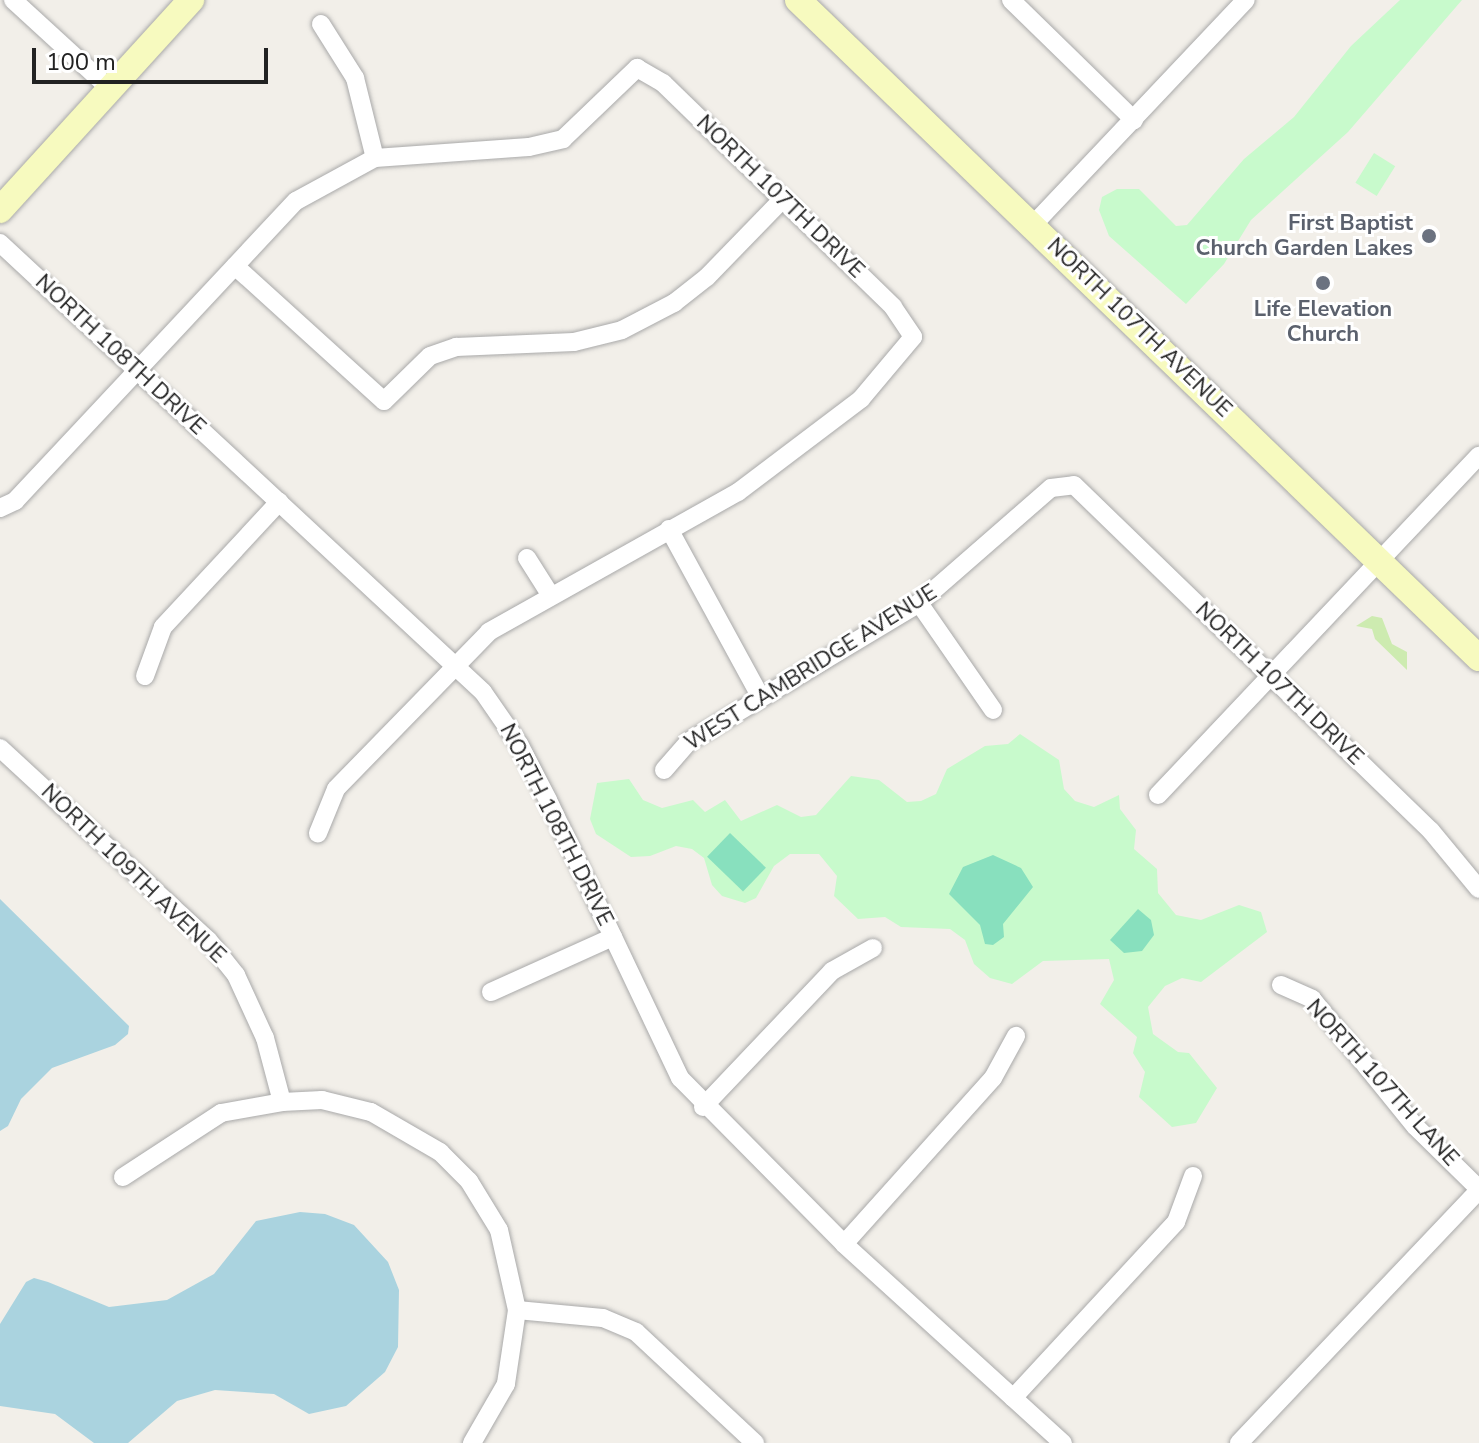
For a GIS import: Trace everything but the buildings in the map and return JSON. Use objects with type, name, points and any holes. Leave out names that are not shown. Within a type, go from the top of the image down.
[{"type":"main road","points":[[0,210],[191,0]]},
{"type":"main road","name":"NORTH 107TH AVENUE","points":[[798,0],[1479,658]]},
{"type":"street","points":[[13,0],[109,88]]},
{"type":"street","points":[[1011,0],[1134,120]]},
{"type":"street","points":[[1032,226],[1246,0]]},
{"type":"street","points":[[0,508],[15,501],[296,201],[375,158],[355,78],[321,24]]},
{"type":"street","name":"NORTH 107TH DRIVE","points":[[375,158],[529,147],[563,139],[637,68],[663,83],[893,307],[913,337],[861,399],[825,431],[738,492],[669,529]]},
{"type":"street","points":[[235,266],[384,401],[419,364],[456,347],[574,342],[622,330],[674,303],[707,277],[782,200]]},
{"type":"street","name":"NORTH 108TH DRIVE","points":[[0,243],[483,692],[519,744],[674,1067],[703,1107],[844,1244],[1063,1443]]},
{"type":"street","points":[[1158,795],[1479,456]]},
{"type":"street","name":"NORTH 107TH DRIVE","points":[[1074,485],[1431,831],[1479,889]]},
{"type":"street","name":"WEST CAMBRIDGE AVENUE","points":[[664,770],[688,742],[919,603],[1051,488],[1074,485]]},
{"type":"street","points":[[145,676],[163,627],[279,502]]},
{"type":"street","points":[[318,833],[336,789],[489,632],[669,529],[760,696]]},
{"type":"street","points":[[527,558],[551,596]]},
{"type":"street","points":[[919,603],[993,710]]},
{"type":"street","name":"NORTH 109TH AVENUE","points":[[0,748],[208,940],[236,975],[265,1038],[282,1102]]},
{"type":"street","points":[[491,992],[613,937]]},
{"type":"street","points":[[703,1107],[832,971],[873,948]]},
{"type":"street","name":"NORTH 107TH LANE","points":[[1281,985],[1312,999],[1415,1126],[1479,1189]]},
{"type":"street","points":[[844,1244],[993,1078],[1016,1036]]},
{"type":"street","points":[[123,1177],[221,1113],[282,1102],[322,1100],[371,1112],[440,1152],[469,1181],[499,1230],[517,1310],[506,1384],[472,1443]]},
{"type":"street","points":[[1013,1398],[1176,1222],[1193,1176]]},
{"type":"street","points":[[1239,1443],[1479,1189]]},
{"type":"street","points":[[517,1310],[603,1318],[636,1332],[755,1443]]},
{"type":"green space","points":[[1400,0],[1462,0],[1348,132],[1251,220],[1224,264],[1186,304],[1109,236],[1099,210],[1102,197],[1117,189],[1139,189],[1176,226],[1187,225],[1244,159],[1294,117],[1351,46]]},
{"type":"green space","points":[[1374,153],[1395,166],[1377,196],[1355,183]]},
{"type":"green space","points":[[1372,616],[1382,618],[1392,644],[1407,652],[1407,670],[1375,639],[1372,629],[1356,626]]},
{"type":"green space","points":[[1020,734],[1059,760],[1064,789],[1075,801],[1094,807],[1119,795],[1120,809],[1136,830],[1134,849],[1157,869],[1158,893],[1176,915],[1201,920],[1239,905],[1261,912],[1267,932],[1201,982],[1182,978],[1165,986],[1148,1007],[1153,1034],[1178,1052],[1189,1053],[1217,1088],[1196,1123],[1172,1127],[1139,1097],[1145,1072],[1133,1053],[1137,1037],[1100,1004],[1114,980],[1109,959],[1043,961],[1012,984],[990,978],[974,964],[965,940],[950,929],[901,927],[885,917],[858,919],[834,896],[837,876],[819,854],[790,854],[774,866],[756,898],[745,903],[722,896],[712,885],[704,858],[692,849],[676,846],[650,856],[631,857],[596,834],[590,819],[597,783],[629,779],[643,800],[662,808],[693,800],[705,812],[725,800],[741,821],[777,805],[801,817],[816,815],[851,776],[879,780],[907,802],[921,801],[936,794],[947,769],[985,746],[1008,744]]},
{"type":"green space","points":[[730,833],[766,868],[743,891],[707,857]]},
{"type":"green space","points":[[993,855],[1021,868],[1033,887],[1003,924],[1004,937],[993,945],[985,944],[980,925],[949,894],[963,867]]},
{"type":"green space","points":[[1138,909],[1151,920],[1154,935],[1142,951],[1124,953],[1110,940]]},
{"type":"water","points":[[0,899],[129,1026],[128,1034],[115,1045],[52,1068],[21,1099],[8,1126],[0,1131]]},
{"type":"water","points":[[300,1212],[325,1214],[354,1225],[388,1262],[399,1290],[398,1347],[385,1372],[346,1406],[309,1414],[274,1394],[215,1390],[177,1401],[128,1443],[94,1443],[55,1414],[0,1406],[0,1324],[26,1282],[34,1278],[48,1282],[109,1307],[167,1300],[214,1274],[256,1221]]},
{"type":"place","name":"First Baptist Church Garden Lakes","points":[[1429,236]]},
{"type":"place","name":"Life Elevation Church","points":[[1323,283]]}]
